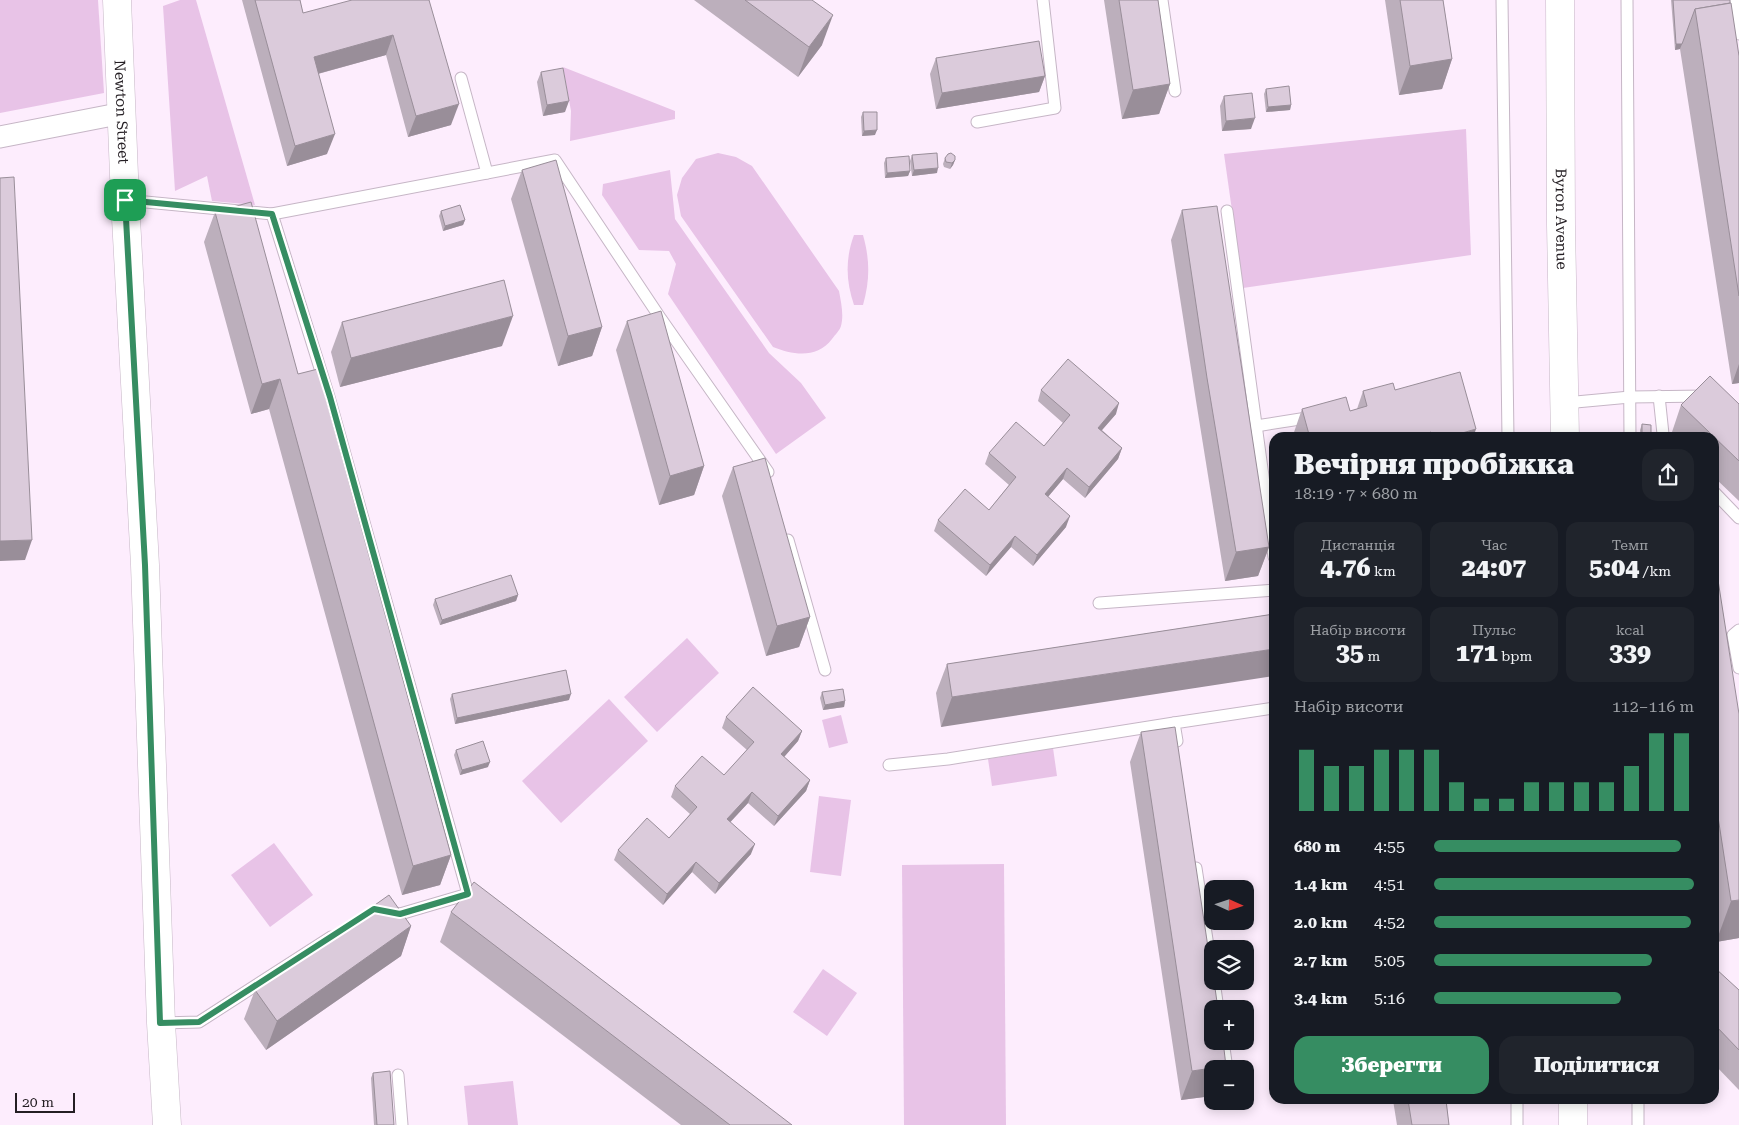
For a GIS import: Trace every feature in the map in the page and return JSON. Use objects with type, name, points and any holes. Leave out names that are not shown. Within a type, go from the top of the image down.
[{"type":"street","name":"Newton Street","points":[[117,0],[125,200],[145,565],[160,1023],[167,1125]]},
{"type":"street","name":"Byron Avenue","points":[[1560,0],[1565,432]]},
{"type":"street","points":[[0,137],[123,113]]},
{"type":"street","points":[[1573,1104],[1573,1125]]},
{"type":"lane","points":[[977,122],[1055,108],[1043,0]]},
{"type":"lane","points":[[1162,0],[1175,91]]},
{"type":"lane","points":[[1502,0],[1508,432]]},
{"type":"lane","points":[[1627,0],[1630,432]]},
{"type":"lane","points":[[1735,0],[1739,34]]},
{"type":"lane","points":[[461,78],[487,173]]},
{"type":"lane","points":[[125,200],[272,214],[555,160],[661,319],[770,475],[773,485]]},
{"type":"lane","points":[[1227,211],[1269,521]]},
{"type":"lane","points":[[272,214],[330,397],[468,894],[483,906]]},
{"type":"lane","points":[[1564,403],[1659,396],[1701,395],[1716,399]]},
{"type":"lane","points":[[1659,396],[1663,432]]},
{"type":"lane","points":[[1256,426],[1322,416]]},
{"type":"lane","points":[[1719,497],[1739,518]]},
{"type":"lane","points":[[786,532],[825,670]]},
{"type":"lane","points":[[1099,603],[1269,590]]},
{"type":"lane","points":[[1739,630],[1733,634],[1739,668]]},
{"type":"lane","points":[[889,765],[948,759],[1269,709]]},
{"type":"lane","points":[[1174,723],[1179,752]]},
{"type":"lane","points":[[1195,857],[1207,940]]},
{"type":"lane","points":[[374,909],[400,914],[468,894]]},
{"type":"lane","points":[[160,1023],[199,1022],[340,930]]},
{"type":"lane","points":[[398,1075],[402,1125]]},
{"type":"lane","points":[[1517,1104],[1517,1125]]},
{"type":"lane","points":[[1638,1104],[1638,1125]]},
{"type":"shaded area","points":[[0,0],[98,0],[104,93],[0,113]]},
{"type":"shaded area","points":[[180,0],[196,0],[255,205],[212,201],[207,176],[175,191],[163,6]]},
{"type":"shaded area","points":[[563,67],[675,111],[675,119],[570,141],[571,111]]},
{"type":"shaded area","points":[[1466,129],[1471,255],[1243,288],[1224,154]]},
{"type":"shaded area","points":[[718,153],[736,157],[752,166],[839,291],[842,313],[841,326],[832,339],[819,350],[804,354],[773,347],[681,216],[677,195],[682,178],[696,159]]},
{"type":"shaded area","points":[[670,170],[675,219],[769,353],[801,383],[826,418],[776,454],[668,294],[676,264],[669,251],[639,250],[602,195],[603,184]]},
{"type":"shaded area","points":[[854,235],[863,235],[867,253],[868,278],[863,305],[854,305],[849,288],[848,262]]},
{"type":"shaded area","points":[[687,638],[719,673],[657,732],[624,697]]},
{"type":"shaded area","points":[[609,699],[648,741],[561,823],[522,781]]},
{"type":"shaded area","points":[[841,715],[848,743],[829,748],[822,720]]},
{"type":"shaded area","points":[[1053,748],[1057,776],[992,786],[988,759]]},
{"type":"shaded area","points":[[819,796],[851,800],[841,876],[810,872]]},
{"type":"shaded area","points":[[274,843],[313,895],[270,927],[231,875]]},
{"type":"shaded area","points":[[1004,864],[1006,1125],[904,1125],[902,865]]},
{"type":"shaded area","points":[[823,969],[857,993],[827,1036],[793,1012]]},
{"type":"shaded area","points":[[513,1081],[518,1125],[468,1125],[464,1086]]},
{"type":"building","points":[[255,0],[300,0],[303,13],[352,0],[429,0],[459,104],[416,116],[393,35],[314,57],[335,134],[295,146]]},
{"type":"building","points":[[745,0],[812,0],[833,15],[809,47]]},
{"type":"building","points":[[1119,0],[1158,0],[1170,84],[1133,90]]},
{"type":"building","points":[[1400,0],[1443,0],[1452,59],[1410,66]]},
{"type":"building","points":[[1673,0],[1730,0],[1730,3],[1695,9],[1682,44],[1676,44]]},
{"type":"building","points":[[1731,3],[1739,56],[1739,296],[1695,9]]},
{"type":"building","points":[[1039,41],[1045,76],[942,93],[936,58]]},
{"type":"building","points":[[563,68],[569,101],[547,105],[541,72]]},
{"type":"building","points":[[1289,86],[1291,105],[1268,107],[1266,89]]},
{"type":"building","points":[[1252,93],[1255,118],[1226,121],[1224,96]]},
{"type":"building","points":[[863,112],[877,112],[877,130],[864,131]]},
{"type":"building","points":[[937,153],[938,168],[914,170],[912,155]]},
{"type":"building","points":[[951,153],[955,156],[955,160],[952,163],[946,162],[945,158]]},
{"type":"building","points":[[909,156],[910,171],[887,173],[886,158]]},
{"type":"building","points":[[556,160],[602,327],[568,336],[522,170]]},
{"type":"building","points":[[14,177],[32,540],[0,541],[0,178]]},
{"type":"building","points":[[251,202],[298,374],[318,369],[451,855],[413,866],[280,379],[262,384],[215,212]]},
{"type":"building","points":[[460,205],[465,220],[445,226],[441,211]]},
{"type":"building","points":[[1217,206],[1269,547],[1236,552],[1207,378],[1182,210]]},
{"type":"building","points":[[504,280],[513,316],[351,358],[342,322]]},
{"type":"building","points":[[661,311],[704,466],[670,476],[627,321]]},
{"type":"building","points":[[1068,359],[1119,403],[1098,428],[1122,448],[1089,487],[1067,468],[1045,494],[1070,516],[1037,555],[1015,536],[990,565],[938,520],[965,489],[989,510],[1016,477],[989,453],[1016,422],[1044,446],[1070,415],[1041,390]]},
{"type":"building","points":[[1460,372],[1476,429],[1466,432],[1308,432],[1302,409],[1346,397],[1350,411],[1367,406],[1363,391],[1393,383],[1395,390]]},
{"type":"building","points":[[1710,376],[1739,404],[1739,461],[1719,442],[1719,432],[1709,432],[1681,405]]},
{"type":"building","points":[[1642,424],[1651,425],[1651,432],[1642,432]]},
{"type":"building","points":[[765,458],[810,617],[777,626],[733,467]]},
{"type":"building","points":[[511,575],[518,595],[442,620],[435,599]]},
{"type":"building","points":[[1719,586],[1739,714],[1739,900],[1731,901],[1719,823]]},
{"type":"building","points":[[1269,615],[1269,650],[952,697],[947,664]]},
{"type":"building","points":[[566,670],[571,694],[457,718],[452,694]]},
{"type":"building","points":[[753,687],[802,731],[781,754],[810,780],[778,816],[752,792],[727,819],[755,844],[719,883],[696,862],[667,894],[618,850],[647,818],[669,838],[697,807],[675,786],[702,756],[724,775],[754,742],[726,717]]},
{"type":"building","points":[[843,689],[845,701],[825,705],[822,692]]},
{"type":"building","points":[[1175,727],[1207,940],[1204,940],[1204,990],[1215,990],[1217,1000],[1204,1000],[1204,1050],[1224,1050],[1225,1060],[1204,1060],[1204,1069],[1192,1071],[1141,732]]},
{"type":"building","points":[[483,741],[490,762],[462,770],[456,750]]},
{"type":"building","points":[[474,882],[792,1125],[730,1125],[451,912]]},
{"type":"building","points":[[389,895],[411,926],[277,1021],[255,990]]},
{"type":"building","points":[[1719,972],[1739,990],[1739,1050],[1719,1029]]},
{"type":"building","points":[[390,1071],[394,1125],[377,1125],[373,1073]]},
{"type":"building","points":[[1409,1104],[1446,1104],[1449,1125],[1412,1125]]},
{"type":"route","points":[[125,200],[272,214],[330,397],[468,894],[400,914],[374,909],[199,1022],[160,1023],[145,565],[125,200]]}]
